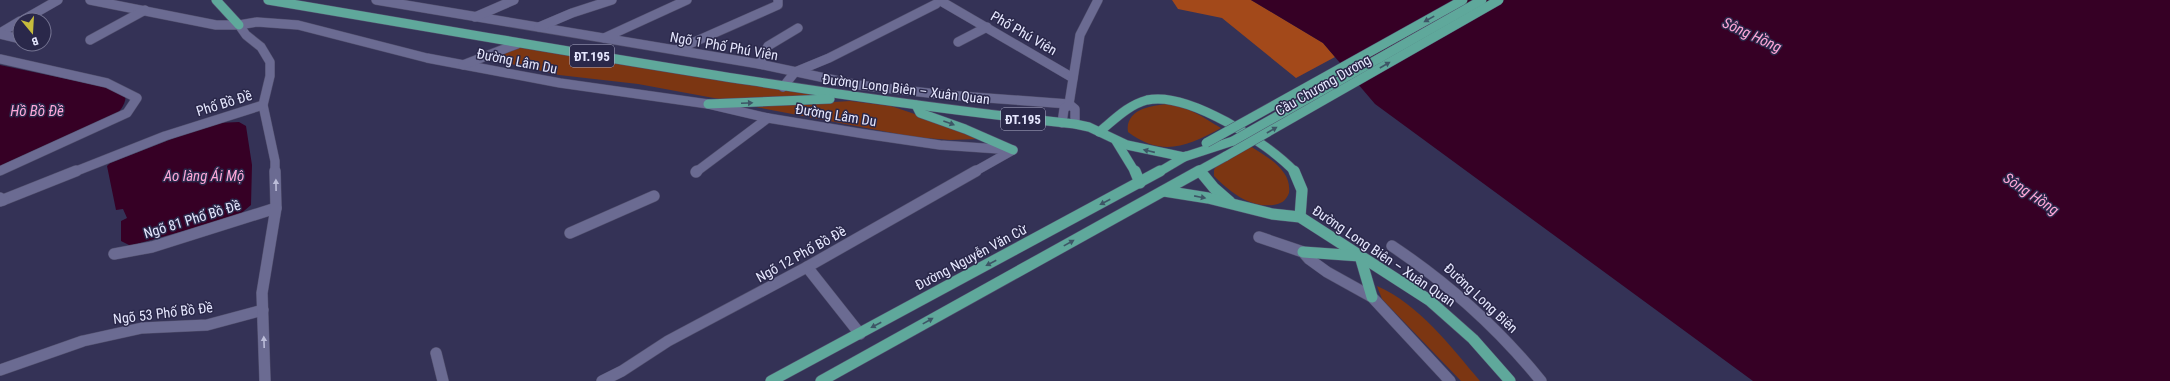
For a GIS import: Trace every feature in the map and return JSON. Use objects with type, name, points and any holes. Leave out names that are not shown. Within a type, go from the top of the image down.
[{"type":"main road","points":[[216,0],[239,25]]},
{"type":"main road","name":"Đường Long Biên – Xuân Quan","points":[[268,0],[294,2],[517,44],[852,98],[1062,122],[1075,124],[1099,132],[1125,111],[1153,100],[1176,100],[1198,107],[1277,155],[1290,166],[1299,179],[1304,200],[1300,217],[1429,300],[1449,316],[1473,339],[1510,381]]},
{"type":"main road","name":"Cầu Chương Dương","points":[[1184,157],[1206,143],[1463,0]]},
{"type":"main road","name":"Cầu Chương Dương","points":[[1184,157],[1233,141],[1482,0]]},
{"type":"main road","name":"Cầu Chương Dương","points":[[1200,171],[1499,0]]},
{"type":"main road","points":[[708,104],[852,98]]},
{"type":"main road","points":[[916,105],[920,112],[966,129],[1012,150]]},
{"type":"main road","points":[[1099,132],[1116,142],[1150,151],[1184,157]]},
{"type":"main road","name":"Cầu Chương Dương","points":[[1200,171],[1233,141]]},
{"type":"main road","points":[[1116,142],[1130,161],[1140,183]]},
{"type":"main road","name":"Đường Nguyễn Văn Cừ","points":[[771,381],[1140,183],[1184,157]]},
{"type":"main road","points":[[821,381],[1200,171],[1214,188],[1235,205]]},
{"type":"main road","points":[[1164,191],[1198,196],[1266,213],[1300,217]]},
{"type":"main road","points":[[1303,252],[1360,256],[1372,297]]},
{"type":"street","points":[[37,12],[58,0]]},
{"type":"street","name":"Đường Lâm Du","points":[[90,0],[216,25],[239,25],[257,22],[298,25],[427,58],[560,83],[708,104],[768,118],[940,144],[1012,150]]},
{"type":"street","name":"Ngõ 1 Phố Phú Viên","points":[[376,0],[759,64],[858,85],[946,95],[1069,104]]},
{"type":"street","points":[[475,17],[514,0]]},
{"type":"street","points":[[538,27],[572,13],[612,0]]},
{"type":"street","points":[[604,38],[687,0]]},
{"type":"street","points":[[676,50],[778,5],[778,0]]},
{"type":"street","points":[[1062,122],[1064,109],[1069,104],[1080,36],[1098,0]]},
{"type":"street","points":[[783,87],[795,72],[829,58],[937,2]]},
{"type":"street","name":"Phố Phú Viên","points":[[937,2],[987,27],[1073,78]]},
{"type":"street","points":[[90,40],[145,10]]},
{"type":"street","points":[[239,25],[246,35],[261,46],[270,62],[270,76],[264,105]]},
{"type":"street","points":[[0,34],[12,27]]},
{"type":"street","points":[[958,42],[987,27]]},
{"type":"street","points":[[759,64],[763,59],[768,46],[798,28]]},
{"type":"street","points":[[0,34],[12,37]]},
{"type":"street","points":[[463,65],[517,44]]},
{"type":"street","points":[[0,59],[108,83],[137,98],[127,113],[0,171]]},
{"type":"street","points":[[1069,104],[1075,109],[1075,124]]},
{"type":"street","name":"Phố Bồ Đề","points":[[1,200],[165,136],[264,105],[275,161],[276,208],[262,293],[265,381]]},
{"type":"street","points":[[696,172],[768,118]]},
{"type":"street","name":"Ngõ 12 Phố Bồ Đề","points":[[602,381],[622,371],[668,341],[807,267],[1012,150]]},
{"type":"street","points":[[570,233],[654,196]]},
{"type":"street","name":"Ngõ 81 Phố Bồ Đề","points":[[114,254],[152,247],[276,208]]},
{"type":"street","points":[[1259,237],[1303,252],[1309,259],[1326,272],[1372,297],[1450,381]]},
{"type":"street","name":"Đường Long Biên","points":[[1392,246],[1440,279],[1474,308],[1514,349],[1541,381]]},
{"type":"street","points":[[807,267],[860,334]]},
{"type":"street","name":"Ngõ 53 Phố Bồ Đề","points":[[0,370],[83,341],[142,328],[207,325],[263,310]]},
{"type":"street","points":[[436,353],[443,381]]},
{"type":"shaded area","points":[[1172,0],[1251,0],[1323,43],[1335,57],[1296,78],[1222,18],[1178,9]]},
{"type":"shaded area","points":[[523,46],[827,97],[730,101],[638,84],[559,75],[481,57]]},
{"type":"shaded area","points":[[850,101],[891,106],[974,134],[978,139],[950,140],[914,137],[756,107]]},
{"type":"shaded area","points":[[1166,104],[1188,109],[1221,128],[1209,135],[1185,144],[1163,147],[1152,145],[1140,140],[1128,132],[1130,119],[1134,114],[1140,110],[1152,106]]},
{"type":"shaded area","points":[[1250,146],[1273,161],[1281,169],[1288,180],[1289,193],[1285,200],[1281,203],[1265,205],[1248,201],[1227,188],[1214,176],[1216,166]]},
{"type":"shaded area","points":[[1377,286],[1393,294],[1421,315],[1446,341],[1480,381],[1461,381],[1382,299]]},
{"type":"water","name":"Sông Hồng","points":[[1251,0],[2170,0],[2170,381],[1753,381],[1375,104],[1323,43]]},
{"type":"water","name":"Hồ Bồ Đề","points":[[0,65],[124,91],[125,100],[123,106],[117,114],[0,168]]},
{"type":"water","name":"Ao làng Ái Mộ","points":[[239,122],[246,126],[252,165],[251,205],[238,216],[131,246],[121,241],[121,221],[127,218],[123,209],[116,210],[107,166],[110,163],[205,126],[217,123]]}]
